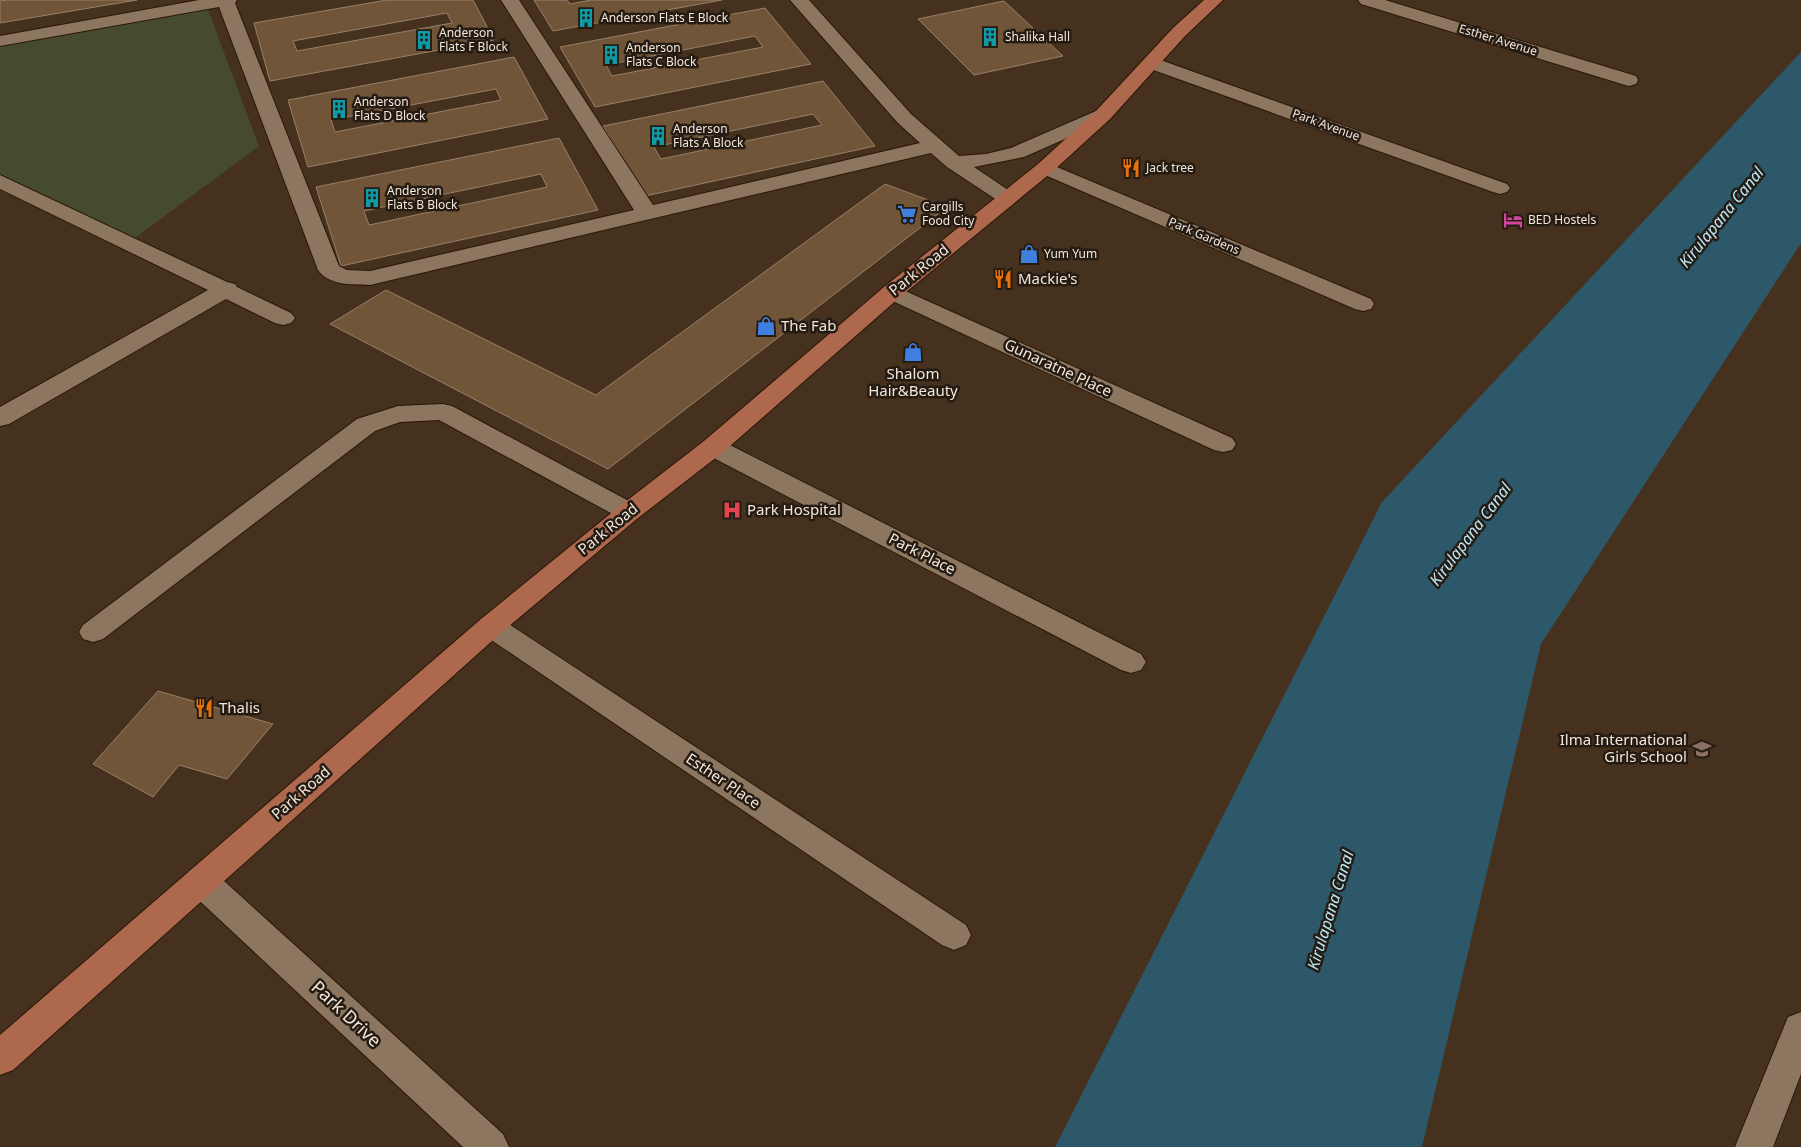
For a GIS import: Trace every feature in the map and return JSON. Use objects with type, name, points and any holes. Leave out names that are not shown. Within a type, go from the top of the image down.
[{"type":"main road","name":"Park Road","points":[[0,1058],[491,626],[629,512],[713,446],[892,292],[1045,168],[1103,115],[1179,32],[1214,0]]},
{"type":"street","points":[[0,41],[226,0],[329,270],[343,278],[370,278],[933,146]]},
{"type":"street","points":[[510,0],[647,213]]},
{"type":"street","points":[[799,0],[904,118],[933,146],[954,163],[1006,198]]},
{"type":"street","name":"Esther Avenue","points":[[1367,0],[1629,80]]},
{"type":"street","name":"Park Avenue","points":[[1152,63],[1500,188]]},
{"type":"street","points":[[954,163],[986,160],[1017,153],[1103,115]]},
{"type":"street","name":"Park Gardens","points":[[1045,168],[1363,304]]},
{"type":"street","points":[[0,182],[227,289],[283,318]]},
{"type":"street","points":[[0,418],[227,289]]},
{"type":"street","name":"Gunaratne Place","points":[[892,292],[1223,444]]},
{"type":"street","points":[[93,632],[366,426],[398,414],[443,412],[629,512]]},
{"type":"street","name":"Park Place","points":[[713,446],[1131,662]]},
{"type":"street","name":"Esther Place","points":[[491,626],[954,935]]},
{"type":"street","name":"Park Drive","points":[[201,881],[490,1147]]},
{"type":"street","points":[[1754,1147],[1801,1028]]},
{"type":"green space","points":[[207,7],[259,146],[131,241],[0,179],[0,44]]},
{"type":"water","name":"Kirulapana Canal","points":[[1801,52],[1801,243],[1541,644],[1422,1147],[1055,1147],[1382,502]]},
{"type":"building","points":[[137,0],[0,23],[0,1]]},
{"type":"building","name":"Anderson Flats F Block","points":[[387,0],[473,0],[494,40],[270,81],[254,23]],"holes":[[[447,13],[452,23],[297,51],[293,41]]]},
{"type":"building","name":"Anderson Flats E Block","points":[[534,0],[567,0],[570,4],[591,0],[722,0],[553,31]]},
{"type":"building","name":"Shalika Hall","points":[[1004,1],[1063,56],[974,75],[918,19]]},
{"type":"building","name":"Anderson Flats C Block","points":[[765,8],[811,64],[595,107],[560,47]],"holes":[[[755,36],[763,47],[612,76],[606,65]]]},
{"type":"building","name":"Anderson Flats D Block","points":[[514,57],[548,119],[308,167],[288,100]],"holes":[[[496,89],[501,100],[335,132],[331,120]]]},
{"type":"building","name":"Anderson Flats A Block","points":[[823,81],[875,146],[645,196],[603,126]],"holes":[[[813,114],[822,125],[661,159],[654,147]]]},
{"type":"building","name":"Anderson Flats B Block","points":[[559,138],[598,210],[341,266],[316,187]],"holes":[[[541,174],[547,187],[369,225],[364,211]]]},
{"type":"building","points":[[885,184],[947,207],[608,469],[330,324],[386,290],[596,395]]},
{"type":"building","points":[[158,691],[273,724],[227,779],[179,765],[153,797],[93,764]]},
{"type":"place","name":"Anderson Flats E Block","points":[[586,18]]},
{"type":"place","name":"Shalika Hall","points":[[990,37]]},
{"type":"place","name":"Anderson Flats F Block","points":[[424,40]]},
{"type":"place","name":"Anderson Flats C Block","points":[[611,55]]},
{"type":"place","name":"Anderson Flats D Block","points":[[339,109]]},
{"type":"place","name":"Anderson Flats A Block","points":[[658,136]]},
{"type":"place","name":"Jack tree","points":[[1131,168]]},
{"type":"place","name":"Anderson Flats B Block","points":[[372,198]]},
{"type":"place","name":"Cargills Food City","points":[[907,214]]},
{"type":"place","name":"BED Hostels","points":[[1513,220]]},
{"type":"place","name":"Yum Yum","points":[[1029,254]]},
{"type":"place","name":"Mackie's","points":[[1003,279]]},
{"type":"place","name":"The Fab","points":[[766,326]]},
{"type":"place","name":"Shalom Hair&Beauty","points":[[913,352]]},
{"type":"place","name":"Park Hospital","points":[[732,510]]},
{"type":"place","name":"Thalis","points":[[204,708]]},
{"type":"place","name":"Ilma International Girls School","points":[[1702,749]]}]
